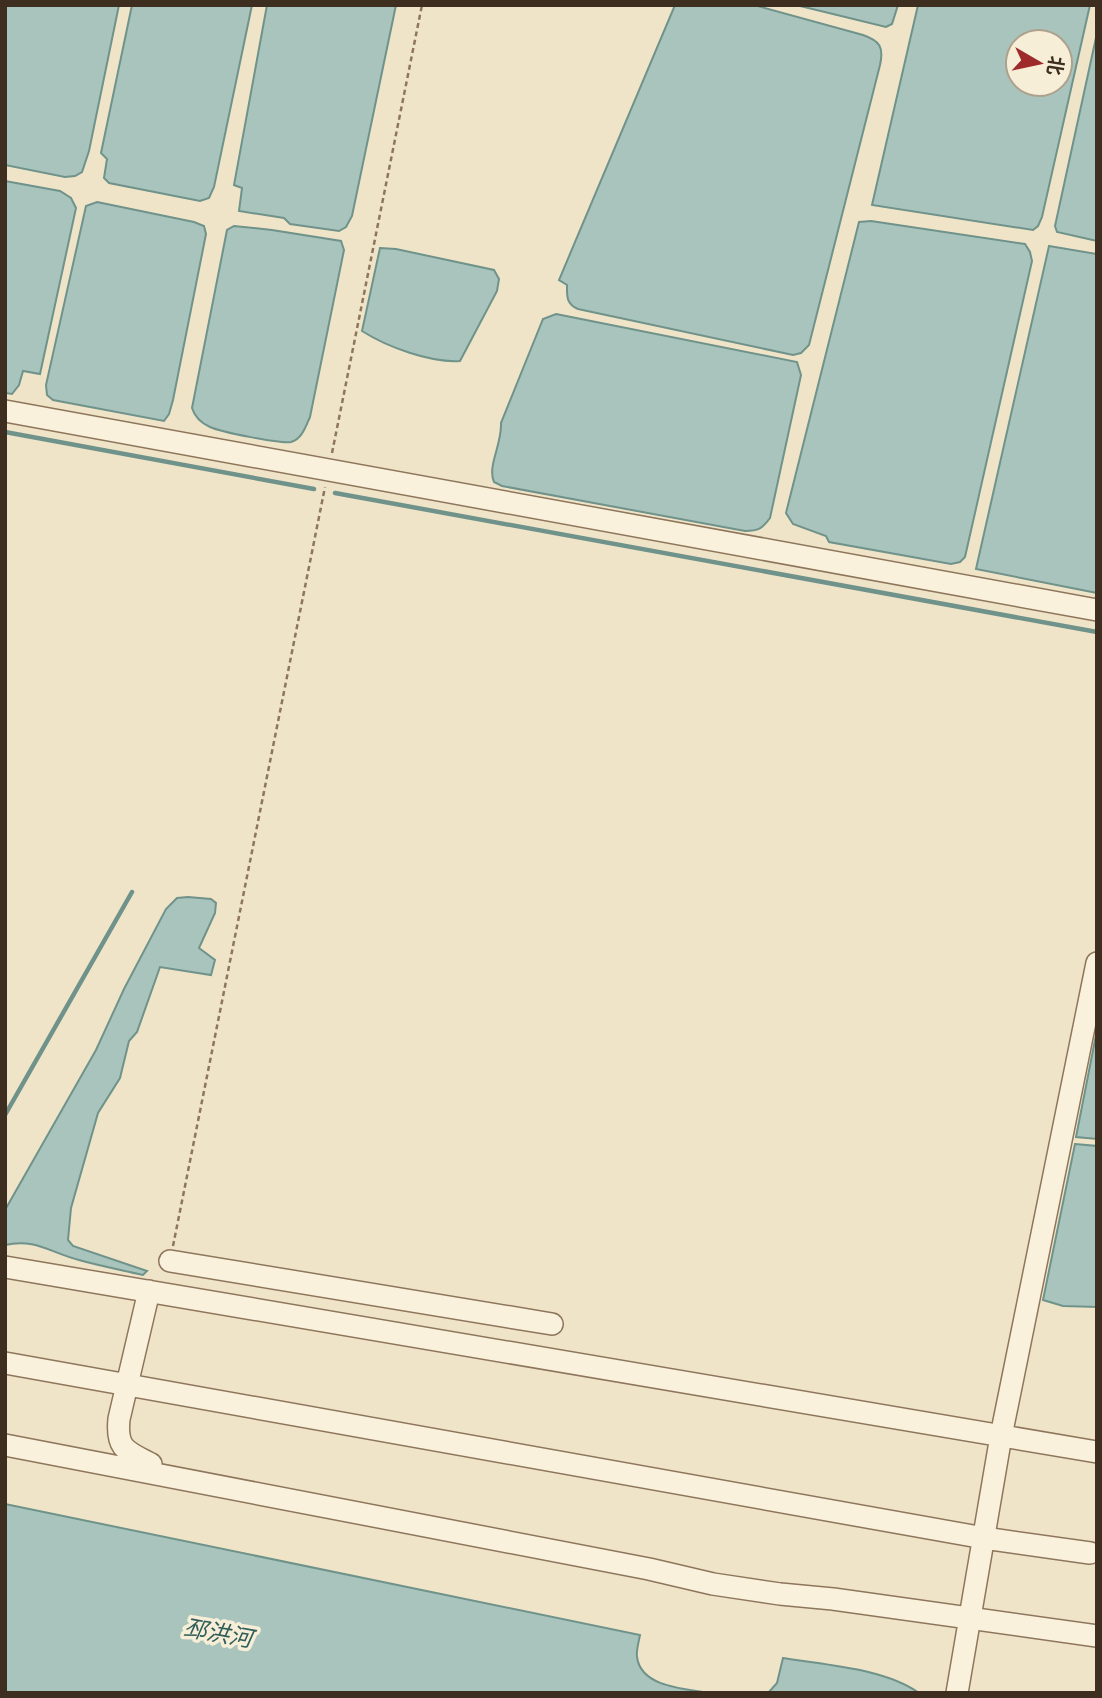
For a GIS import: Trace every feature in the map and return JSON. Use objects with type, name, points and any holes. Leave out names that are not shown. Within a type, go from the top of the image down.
[{"type":"street","points":[[5,411],[1097,610]]},
{"type":"street","points":[[957,1693],[1001,1436],[1097,963]]},
{"type":"street","points":[[170,1261],[552,1324]]},
{"type":"street","points":[[5,1267],[1097,1452]]},
{"type":"street","points":[[149,1291],[117,1435],[121,1446],[128,1452],[175,1476]]},
{"type":"street","points":[[5,1363],[984,1538],[1090,1553]]},
{"type":"street","points":[[5,1445],[649,1569],[713,1584],[1097,1636]]},
{"type":"street","points":[[93,1461],[108,1456],[121,1446]]},
{"type":"path","points":[[170,1261],[422,5]]},
{"type":"water","points":[[5,5],[119,5],[89,151],[82,172],[75,176],[65,177],[5,165]]},
{"type":"water","points":[[132,5],[252,5],[214,187],[209,198],[200,201],[109,183],[104,178],[107,159],[101,153]]},
{"type":"water","points":[[267,5],[396,5],[352,216],[346,227],[339,231],[290,224],[284,218],[239,211],[242,188],[234,185]]},
{"type":"water","points":[[675,5],[754,5],[863,35],[877,42],[881,49],[880,65],[809,345],[801,353],[793,355],[578,309],[569,302],[567,285],[559,280]]},
{"type":"water","points":[[796,5],[898,5],[892,24],[886,27]]},
{"type":"water","points":[[918,5],[1090,5],[1074,76],[1074,28],[1004,28],[1004,98],[1069,98],[1042,217],[1033,230],[872,205]]},
{"type":"water","points":[[1097,33],[1097,241],[1057,232],[1055,226]]},
{"type":"water","points":[[5,181],[60,191],[71,198],[76,208],[40,374],[23,371],[19,385],[12,394],[5,393]]},
{"type":"water","points":[[97,202],[204,226],[206,234],[173,400],[164,421],[53,400],[47,395],[46,385],[86,206]]},
{"type":"water","points":[[871,221],[1025,244],[1030,252],[1032,261],[965,557],[960,562],[951,564],[829,542],[826,536],[793,524],[786,513],[859,222]]},
{"type":"water","points":[[234,226],[341,241],[344,250],[310,417],[301,435],[291,442],[216,429],[201,422],[192,408],[227,230]]},
{"type":"water","points":[[1049,246],[1097,254],[1097,593],[976,569]]},
{"type":"water","points":[[380,248],[494,270],[499,279],[497,291],[460,361],[410,353],[362,331]]},
{"type":"water","points":[[556,314],[797,362],[801,375],[770,518],[765,525],[757,530],[745,531],[502,486],[494,482],[492,469],[501,423],[543,319]]},
{"type":"water","points":[[177,898],[211,899],[216,903],[215,913],[199,948],[215,960],[211,975],[160,967],[137,1032],[129,1041],[120,1078],[98,1113],[71,1208],[68,1240],[73,1246],[147,1271],[143,1275],[103,1266],[25,1243],[5,1245],[5,1210],[96,1050],[166,909]]},
{"type":"water","points":[[1097,1030],[1097,1139],[1076,1137]]},
{"type":"water","points":[[1075,1144],[1097,1146],[1097,1307],[1063,1306],[1043,1300]]},
{"type":"water","name":"邳洪河","points":[[5,1504],[640,1635],[637,1657],[640,1667],[647,1675],[666,1685],[711,1693],[5,1693]]},
{"type":"water","points":[[783,1658],[871,1673],[889,1678],[919,1693],[768,1693],[777,1683]]},
{"type":"waterway","points":[[5,432],[314,489]]},
{"type":"waterway","points":[[335,493],[1097,632]]},
{"type":"waterway","points":[[5,1115],[132,892]]}]
